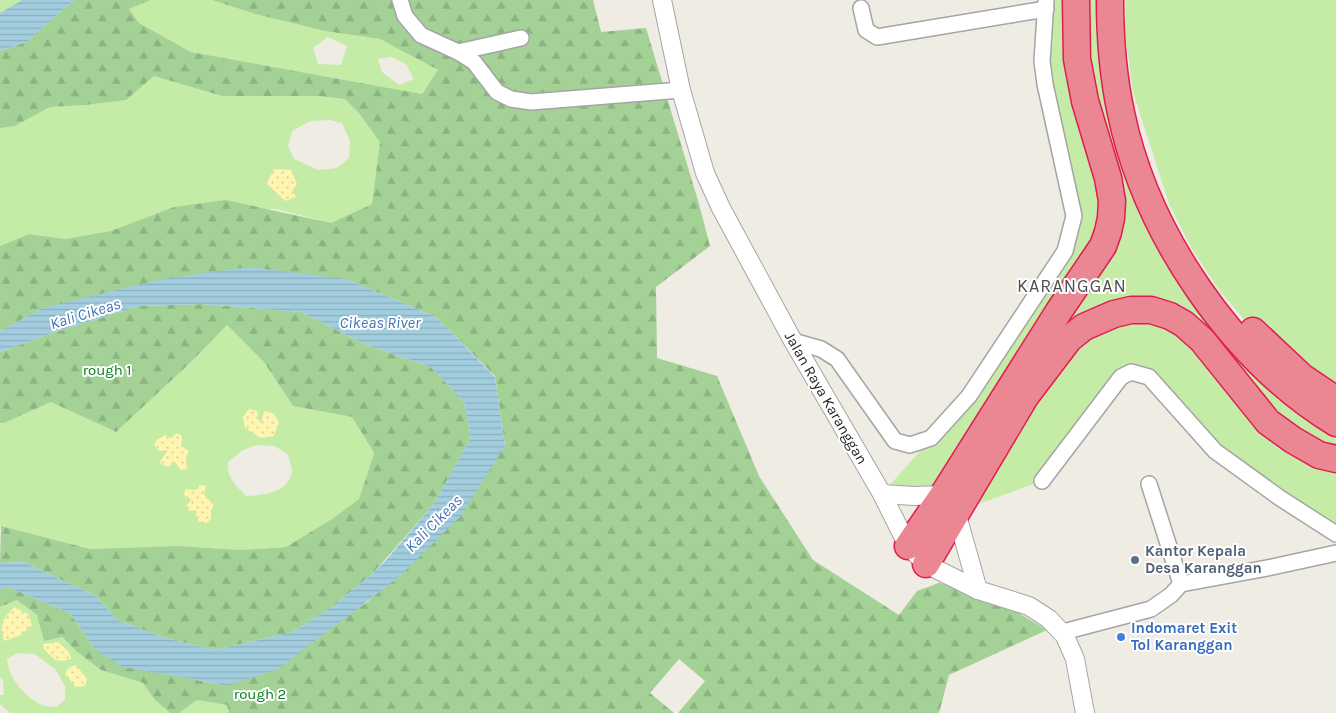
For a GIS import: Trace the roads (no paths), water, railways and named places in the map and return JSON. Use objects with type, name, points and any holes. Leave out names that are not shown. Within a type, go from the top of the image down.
[{"type":"highway","points":[[926,564],[950,503],[1059,311],[1103,246],[1108,232],[1112,201],[1108,178],[1086,101],[1078,59],[1075,20],[1076,0]]},
{"type":"highway","points":[[1110,0],[1113,68],[1121,114],[1140,178],[1161,225],[1188,275],[1229,329],[1270,373],[1302,400],[1336,423]]},
{"type":"highway","points":[[1126,0],[1126,33],[1133,92],[1146,147],[1169,204],[1192,249],[1219,290],[1258,336],[1302,377],[1336,400]]},
{"type":"highway","points":[[908,546],[950,503],[1068,339],[1084,327],[1114,314],[1131,310],[1151,310],[1170,316],[1184,324],[1202,340],[1268,422],[1293,440],[1319,455],[1336,459]]},
{"type":"street","points":[[400,0],[405,16],[421,35],[458,52],[474,62],[497,92],[511,99],[531,102],[681,90]]},
{"type":"street","name":"Jalan Raya Karanggan","points":[[662,0],[681,90],[705,173],[721,208],[793,341],[882,494],[908,546],[926,564],[978,590],[1029,606],[1049,618],[1063,632],[1075,659],[1085,713]]},
{"type":"street","points":[[793,341],[821,349],[837,359],[895,441],[910,445],[931,438],[969,396],[1065,251],[1074,216],[1044,84],[1042,61],[1046,5],[877,37],[866,30],[861,8]]},
{"type":"street","points":[[458,52],[521,38]]},
{"type":"street","points":[[1042,481],[1121,378],[1131,372],[1149,377],[1197,432],[1221,456],[1280,498],[1336,534]]},
{"type":"street","points":[[1149,484],[1180,584]]},
{"type":"street","points":[[882,494],[914,496],[950,503],[978,590]]},
{"type":"street","points":[[1063,632],[1151,609],[1172,595],[1180,584],[1272,567],[1336,552]]},
{"type":"water","points":[[22,0],[74,0],[26,42],[0,51],[0,13]]},
{"type":"water","name":"Cikeas River","points":[[248,267],[346,279],[436,317],[495,377],[505,446],[460,517],[399,577],[278,669],[226,686],[123,667],[95,649],[70,613],[8,587],[0,589],[0,563],[23,562],[96,596],[117,620],[162,637],[214,650],[293,632],[335,605],[374,572],[433,505],[471,438],[464,402],[431,367],[367,345],[301,312],[202,304],[139,306],[52,333],[0,352],[0,331],[43,308],[162,279]]},
{"type":"place","name":"Kantor Kepala Desa Karanggan","points":[[1135,560]]},
{"type":"place","name":"Indomaret Exit Tol Karanggan","points":[[1121,637]]},
{"type":"district","name":"KARANGGAN","points":[[1072,286]]},
{"type":"water label","name":"Kali Cikeas","points":[[85,313]]},
{"type":"water label","name":"Kali Cikeas","points":[[433,523]]},
{"type":"park label","name":"rough 1","points":[[107,370]]},
{"type":"park label","name":"rough 2","points":[[260,694]]}]
